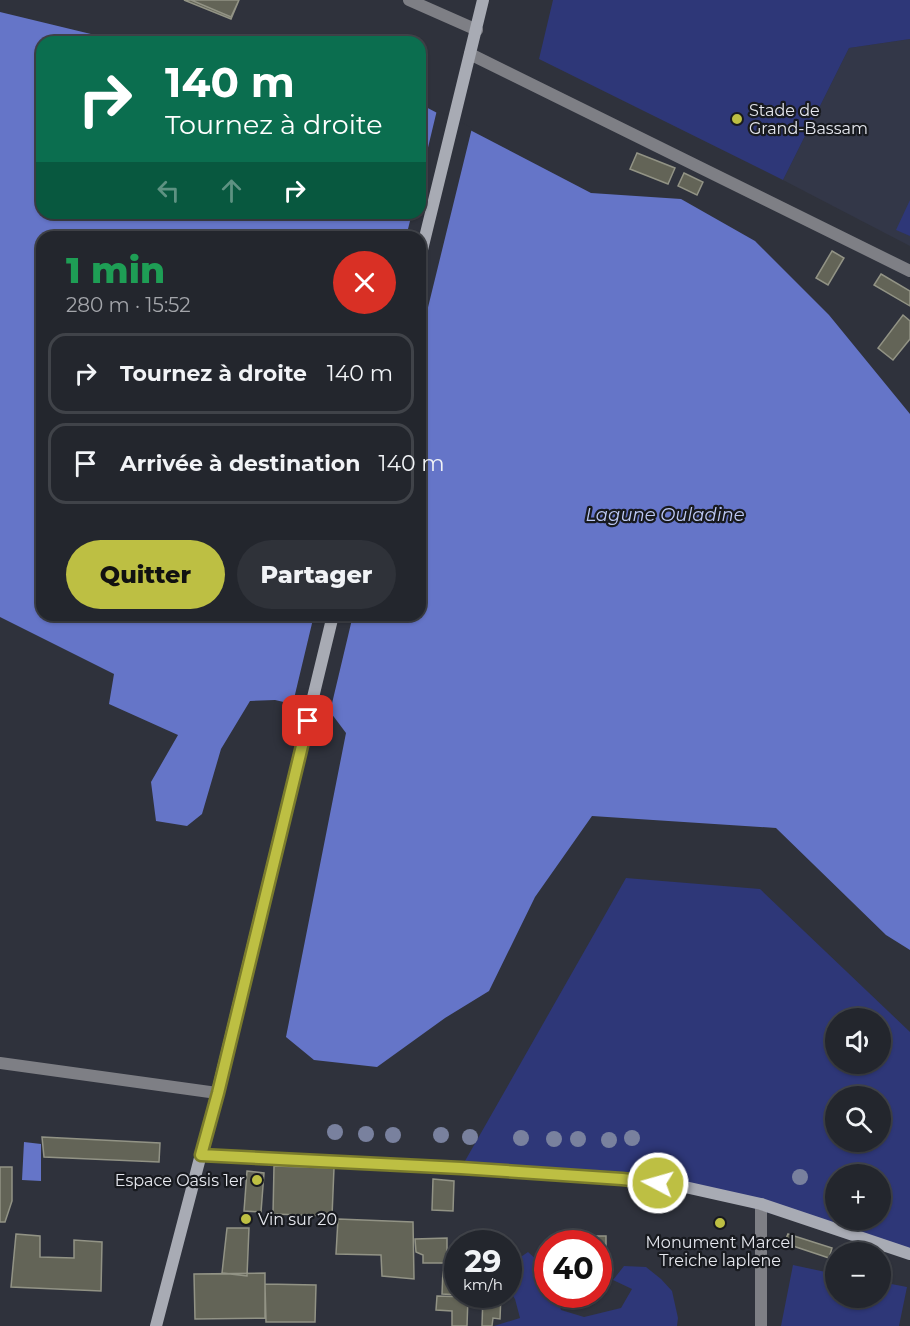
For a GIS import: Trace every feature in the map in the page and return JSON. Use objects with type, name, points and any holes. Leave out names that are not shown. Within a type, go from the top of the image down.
[{"type":"street","points":[[410,0],[477,30]]},
{"type":"street","points":[[426,233],[483,0]]},
{"type":"street","points":[[470,54],[910,271]]},
{"type":"street","points":[[156,1326],[218,1093],[332,621]]},
{"type":"street","points":[[0,1063],[218,1093]]},
{"type":"street","points":[[201,1155],[461,1168],[676,1185],[761,1204],[910,1254]]},
{"type":"street","points":[[761,1204],[761,1326]]},
{"type":"shaded area","name":"Stade de Grand-Bassam","points":[[553,0],[910,0],[910,39],[849,48],[783,180],[539,59]]},
{"type":"shaded area","points":[[910,39],[910,246],[783,180],[849,48]]},
{"type":"shaded area","points":[[910,200],[910,236],[896,230]]},
{"type":"shaded area","points":[[626,878],[760,889],[885,1008],[825,1008],[825,1074],[891,1074],[891,1014],[910,1032],[910,1255],[891,1249],[891,1242],[867,1242],[826,1230],[891,1230],[891,1164],[825,1164],[825,1230],[676,1185],[461,1168]]},
{"type":"shaded area","points":[[528,1252],[534,1257],[534,1308],[560,1308],[584,1317],[621,1308],[632,1289],[613,1280],[624,1266],[646,1267],[672,1291],[678,1318],[677,1326],[494,1326],[520,1318],[517,1308],[522,1308],[522,1256]]},
{"type":"shaded area","points":[[793,1265],[825,1272],[825,1308],[891,1308],[891,1284],[907,1287],[899,1326],[781,1326]]},
{"type":"water","name":"Lagune Ouladine","points":[[0,12],[99,36],[36,36],[36,219],[426,219],[426,107],[591,193],[681,199],[755,241],[829,315],[910,414],[910,950],[886,935],[776,828],[592,816],[535,897],[489,991],[445,1018],[377,1067],[314,1060],[286,1037],[346,733],[331,713],[275,700],[250,701],[221,749],[202,814],[187,826],[156,821],[151,782],[178,735],[109,704],[114,674],[0,617]]},
{"type":"water","points":[[24,1142],[41,1144],[41,1181],[22,1180]]},
{"type":"pier","points":[[437,110],[472,128],[426,316],[426,231],[408,231],[410,219],[426,219],[426,156]]},
{"type":"pier","points":[[313,621],[352,621],[329,716],[292,707]]},
{"type":"building","points":[[184,0],[239,0],[231,19]]},
{"type":"building","points":[[191,0],[239,0],[231,17]]},
{"type":"building","points":[[637,153],[675,168],[668,184],[630,169]]},
{"type":"building","points":[[684,173],[703,182],[697,195],[678,186]]},
{"type":"building","points":[[832,251],[844,258],[828,285],[816,278]]},
{"type":"building","points":[[881,274],[910,291],[910,306],[874,285]]},
{"type":"building","points":[[903,315],[910,321],[910,339],[893,360],[878,348]]},
{"type":"building","points":[[42,1137],[160,1143],[159,1162],[44,1157]]},
{"type":"building","points":[[274,1166],[334,1168],[332,1216],[273,1214]]},
{"type":"building","points":[[0,1167],[12,1167],[12,1201],[5,1222],[0,1222]]},
{"type":"building","points":[[247,1171],[264,1173],[261,1212],[244,1211]]},
{"type":"building","points":[[433,1179],[454,1181],[453,1211],[432,1210]]},
{"type":"building","points":[[338,1219],[413,1222],[414,1279],[382,1276],[381,1255],[336,1254]]},
{"type":"building","points":[[227,1228],[249,1228],[247,1276],[222,1273]]},
{"type":"building","points":[[16,1234],[40,1236],[40,1257],[74,1258],[74,1240],[102,1242],[101,1291],[11,1287]]},
{"type":"building","points":[[788,1234],[825,1246],[825,1257],[784,1243]]},
{"type":"building","points":[[444,1238],[444,1263],[423,1263],[423,1255],[416,1252],[415,1239]]},
{"type":"building","points":[[443,1270],[444,1294],[442,1294]]},
{"type":"building","points":[[265,1273],[265,1318],[195,1319],[194,1274]]},
{"type":"building","points":[[265,1284],[316,1285],[315,1322],[266,1322]]},
{"type":"building","points":[[437,1296],[444,1296],[444,1308],[468,1308],[467,1326],[452,1326],[452,1311],[436,1310]]},
{"type":"building","points":[[483,1308],[500,1308],[500,1319],[493,1318],[492,1326],[482,1326]]},
{"type":"place","name":"Stade de Grand-Bassam","points":[[737,119]]},
{"type":"place","name":"Espace Oasis 1er","points":[[257,1180]]},
{"type":"place","name":"Vin sur 20","points":[[246,1219]]},
{"type":"place","name":"Monument Marcel Treiche laplene","points":[[720,1223]]},
{"type":"route","points":[[308,721],[201,1155],[461,1168],[658,1183]]}]
